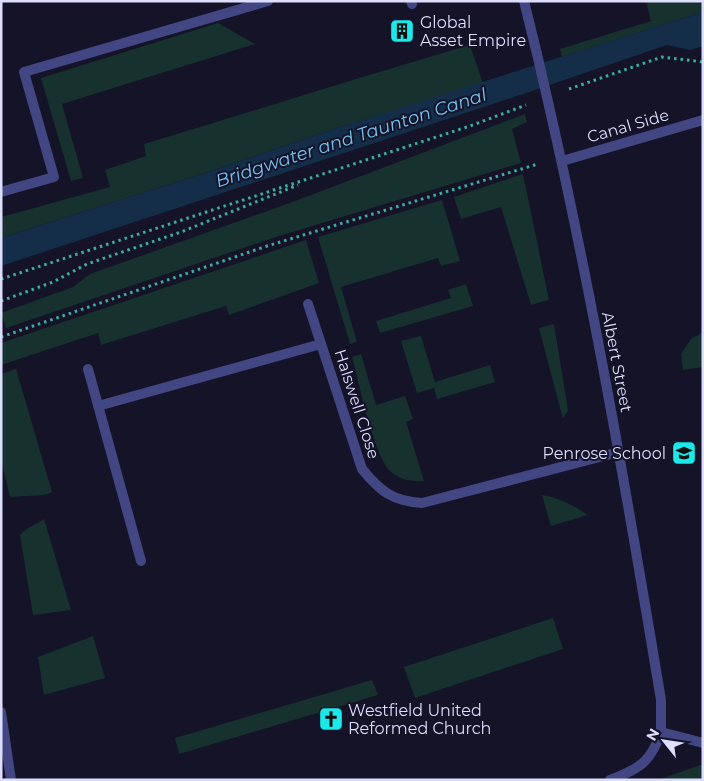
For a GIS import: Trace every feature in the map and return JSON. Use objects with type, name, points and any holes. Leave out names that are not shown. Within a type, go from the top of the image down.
[{"type":"street","points":[[1,192],[54,177],[24,72],[268,1]]},
{"type":"street","name":"Albert Street","points":[[524,1],[561,159],[620,452],[661,700],[661,732]]},
{"type":"street","name":"Canal Side","points":[[561,159],[703,120]]},
{"type":"street","name":"Halswell Close","points":[[308,304],[362,469],[376,486],[387,494],[399,499],[422,503],[620,452]]},
{"type":"street","name":"Halswell Close","points":[[98,406],[321,344]]},
{"type":"street","points":[[88,369],[141,561]]},
{"type":"street","points":[[1,712],[11,780]]},
{"type":"street","points":[[610,780],[635,769],[648,759],[656,746],[661,732],[703,743]]},
{"type":"path","points":[[563,92],[662,57],[703,62]]},
{"type":"path","points":[[1,279],[470,126],[531,103]]},
{"type":"path","points":[[1,337],[267,246],[561,159]]},
{"type":"path","points":[[1,301],[53,282],[86,264],[181,232],[328,173]]},
{"type":"green space","points":[[646,1],[703,1],[703,12],[562,57],[560,49],[651,21]]},
{"type":"green space","points":[[218,23],[255,44],[62,104],[83,178],[71,181],[41,78]]},
{"type":"green space","points":[[470,45],[483,83],[337,128],[208,172],[1,238],[1,217],[110,187],[105,170],[146,156],[144,144]]},
{"type":"green space","points":[[525,114],[527,122],[512,129],[521,163],[279,236],[6,328],[1,313],[73,287],[90,274],[287,204]]},
{"type":"green space","points":[[523,174],[549,300],[531,305],[501,207],[461,219],[454,197]]},
{"type":"green space","points":[[442,200],[460,261],[441,266],[438,258],[341,287],[357,342],[350,344],[318,237]]},
{"type":"green space","points":[[306,240],[319,283],[229,315],[226,306],[101,345],[98,333],[1,365],[1,343]]},
{"type":"green space","points":[[466,284],[473,306],[380,333],[376,321],[451,298],[448,290]]},
{"type":"green space","points":[[554,324],[568,410],[563,419],[539,328]]},
{"type":"green space","points":[[703,332],[703,367],[683,370],[681,354],[691,339]]},
{"type":"green space","points":[[421,336],[435,382],[490,365],[495,382],[437,399],[434,388],[417,393],[401,341]]},
{"type":"green space","points":[[361,354],[376,405],[405,396],[413,419],[406,422],[424,481],[403,479],[391,472],[385,464],[373,436],[352,357]]},
{"type":"green space","points":[[16,369],[52,492],[45,495],[10,497],[1,460],[1,374]]},
{"type":"green space","points":[[542,495],[566,502],[588,515],[551,526]]},
{"type":"green space","points":[[44,519],[71,610],[33,615],[20,535]]},
{"type":"green space","points":[[553,618],[563,649],[415,698],[404,667]]},
{"type":"green space","points":[[93,636],[105,678],[44,695],[38,657]]},
{"type":"green space","points":[[372,680],[378,695],[179,754],[175,738]]},
{"type":"green space","points":[[703,764],[703,780],[658,780]]},
{"type":"water","name":"Bridgwater and Taunton Canal","points":[[703,12],[703,46],[690,50],[667,45],[1,266],[1,238],[208,172],[337,128]]},
{"type":"place","name":"Global Asset Empire","points":[[402,31]]},
{"type":"place","name":"Penrose School","points":[[684,453]]},
{"type":"place","name":"Westfield United Reformed Church","points":[[331,719]]}]
